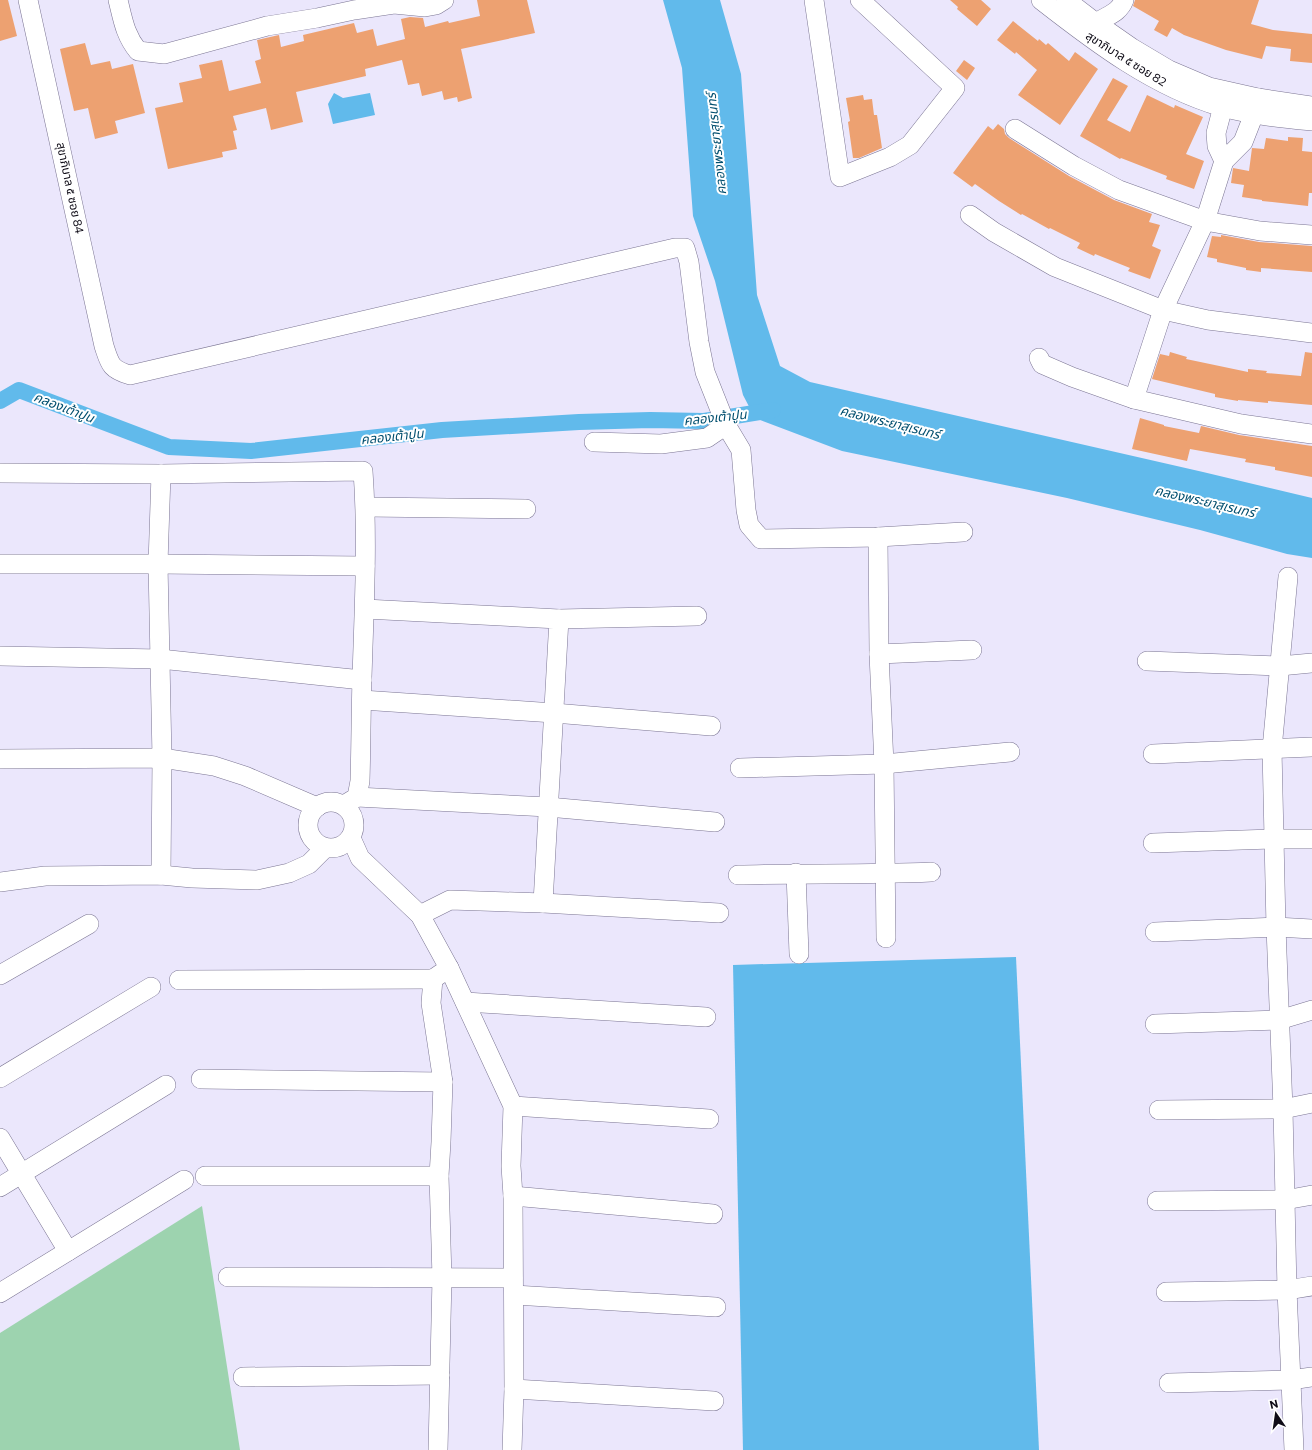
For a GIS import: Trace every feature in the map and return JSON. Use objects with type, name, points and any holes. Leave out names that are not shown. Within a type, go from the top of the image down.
[{"type":"street","name":"สุขาภิบาล ๕ ซอย 84","points":[[28,0],[104,346],[111,364],[119,372],[130,375],[675,248],[685,248],[689,262],[699,342],[705,372],[723,418]]},
{"type":"street","points":[[118,0],[125,31],[138,51],[164,54],[267,26],[317,18],[354,10],[371,4],[394,4],[425,7],[436,5],[444,0]]},
{"type":"street","points":[[814,0],[840,177],[884,160],[910,145],[955,88],[863,1]]},
{"type":"street","name":"สุขาภิบาล ๕ ซอย 82","points":[[1041,0],[1086,20],[1169,70],[1209,87],[1225,99],[1312,121]]},
{"type":"street","name":"สุขาภิบาล ๕ ซอย 82","points":[[1066,0],[1086,20]]},
{"type":"street","points":[[1086,20],[1114,13],[1120,8],[1124,0]]},
{"type":"street","points":[[1224,161],[1217,146],[1216,133],[1225,99]]},
{"type":"street","points":[[1134,399],[1163,310],[1205,221],[1224,161],[1243,142],[1256,106]]},
{"type":"street","name":"สุขาภิบาล ๕ ซอย 82","points":[[1256,106],[1312,106]]},
{"type":"street","points":[[1015,129],[1074,166],[1119,190],[1205,221],[1260,231],[1312,235]]},
{"type":"street","points":[[970,214],[994,232],[1055,267],[1163,310],[1208,320],[1312,333]]},
{"type":"street","points":[[1039,358],[1042,364],[1072,377],[1134,399],[1241,424],[1312,434]]},
{"type":"street","points":[[594,442],[661,444],[707,438],[723,418],[742,450],[746,510],[749,525],[761,539],[878,537],[963,532]]},
{"type":"street","points":[[0,473],[161,474],[363,471],[366,507],[366,566],[360,781],[351,801],[350,810],[355,824],[354,832],[346,844],[332,848],[325,848],[318,845],[312,840],[309,833],[308,819],[317,807],[323,803],[330,802],[351,801],[548,807],[715,822]]},
{"type":"street","points":[[161,474],[158,564],[162,758],[161,876]]},
{"type":"street","points":[[366,507],[526,509]]},
{"type":"street","points":[[878,537],[879,654],[884,764],[886,938]]},
{"type":"street","points":[[0,564],[366,566]]},
{"type":"street","points":[[1288,577],[1272,749],[1273,839],[1283,1109],[1287,1290],[1294,1450]]},
{"type":"street","points":[[365,609],[559,619],[697,616]]},
{"type":"street","points":[[543,903],[559,619]]},
{"type":"street","points":[[879,654],[972,650]]},
{"type":"street","points":[[0,656],[160,659],[362,680]]},
{"type":"street","points":[[1147,661],[1280,666],[1312,663]]},
{"type":"street","points":[[362,700],[554,712],[711,726]]},
{"type":"street","points":[[1153,754],[1312,747]]},
{"type":"street","points":[[740,768],[884,764],[1010,752]]},
{"type":"street","points":[[0,759],[162,758],[220,768],[245,776],[317,807]]},
{"type":"street","points":[[351,838],[360,858],[420,915],[449,968],[513,1106],[511,1143],[514,1287],[514,1389],[512,1450]]},
{"type":"street","points":[[1153,843],[1312,839]]},
{"type":"street","points":[[0,882],[45,876],[161,876],[257,880],[289,873],[309,864],[325,848]]},
{"type":"street","points":[[738,875],[796,873],[885,874],[931,872]]},
{"type":"street","points":[[796,873],[799,954]]},
{"type":"street","points":[[420,915],[450,900],[543,903],[719,913]]},
{"type":"street","points":[[0,975],[88,924]]},
{"type":"street","points":[[1155,932],[1276,927],[1312,929]]},
{"type":"street","points":[[179,980],[433,979],[449,968]]},
{"type":"street","points":[[433,979],[431,1003],[443,1082],[439,1176],[442,1278],[438,1450]]},
{"type":"street","points":[[0,1078],[151,986]]},
{"type":"street","points":[[465,1002],[706,1018]]},
{"type":"street","points":[[1156,1024],[1279,1020],[1312,1010]]},
{"type":"street","points":[[201,1078],[443,1082]]},
{"type":"street","points":[[0,1187],[166,1085]]},
{"type":"street","points":[[1159,1110],[1283,1109],[1312,1103]]},
{"type":"street","points":[[513,1106],[709,1118]]},
{"type":"street","points":[[0,1138],[68,1251]]},
{"type":"street","points":[[205,1176],[439,1176]]},
{"type":"street","points":[[0,1293],[184,1180]]},
{"type":"street","points":[[1157,1201],[1285,1200],[1312,1195]]},
{"type":"street","points":[[513,1196],[713,1214]]},
{"type":"street","points":[[228,1277],[442,1278],[716,1308]]},
{"type":"street","points":[[1166,1292],[1287,1290],[1312,1286]]},
{"type":"street","points":[[243,1377],[440,1376]]},
{"type":"street","points":[[1169,1383],[1291,1380],[1312,1378]]},
{"type":"street","points":[[514,1389],[714,1401]]},
{"type":"green space","points":[[202,1206],[240,1450],[0,1450],[0,1333]]},
{"type":"water","name":"คลองพระยาสุเรนทร์","points":[[663,0],[720,0],[741,74],[757,295],[780,366],[810,382],[1312,498],[1312,558],[1287,554],[1200,530],[1067,498],[842,451],[755,418],[743,395],[715,281],[693,216],[682,68]]},
{"type":"water","points":[[334,93],[343,98],[370,93],[375,115],[333,124],[328,104]]},
{"type":"water","points":[[1016,957],[1039,1450],[743,1450],[733,965]]},
{"type":"building","points":[[0,0],[8,0],[17,36],[0,41]]},
{"type":"building","points":[[477,0],[527,0],[535,33],[461,49],[472,98],[458,102],[457,97],[444,100],[442,91],[422,96],[419,83],[408,85],[402,60],[365,69],[366,76],[296,92],[303,122],[271,130],[266,108],[233,116],[237,130],[233,131],[237,149],[222,152],[223,157],[168,169],[155,108],[183,102],[179,83],[202,78],[199,65],[222,60],[229,91],[261,83],[255,61],[261,59],[257,40],[279,35],[281,47],[304,41],[303,35],[354,23],[357,33],[373,29],[377,46],[405,39],[401,19],[410,17],[423,18],[425,27],[448,21],[449,23],[480,16]]},
{"type":"building","points":[[950,0],[981,0],[991,9],[977,26],[957,9],[958,7]]},
{"type":"building","points":[[1135,0],[1259,0],[1251,24],[1273,30],[1312,34],[1312,63],[1290,61],[1291,49],[1266,46],[1262,59],[1226,50],[1184,35],[1172,28],[1167,37],[1154,30],[1159,21],[1133,6]]},
{"type":"building","points":[[1013,21],[1038,41],[1039,39],[1046,45],[1048,43],[1069,61],[1075,52],[1098,69],[1060,125],[1018,95],[1037,70],[1016,52],[1015,54],[997,40]]},
{"type":"building","points":[[85,43],[91,65],[110,61],[112,69],[133,64],[145,113],[115,121],[118,133],[95,139],[88,108],[74,111],[60,49]]},
{"type":"building","points":[[964,60],[975,68],[967,80],[956,71]]},
{"type":"building","points":[[1113,78],[1128,86],[1107,120],[1130,132],[1147,95],[1174,108],[1175,105],[1203,117],[1186,154],[1204,161],[1194,189],[1166,179],[1167,176],[1121,158],[1120,159],[1080,136]]},
{"type":"building","points":[[863,95],[864,100],[872,99],[874,115],[877,115],[882,148],[859,158],[853,158],[848,122],[850,121],[846,98]]},
{"type":"building","points":[[998,124],[1004,129],[1005,134],[1009,138],[1069,176],[1114,200],[1152,214],[1149,222],[1160,225],[1152,246],[1161,250],[1150,279],[1128,271],[1130,268],[1095,254],[1094,256],[1077,248],[1080,243],[1050,228],[1049,229],[1022,214],[1021,215],[975,184],[972,187],[953,173],[988,126],[993,130]]},
{"type":"building","points":[[1288,137],[1303,138],[1302,151],[1312,152],[1312,193],[1309,193],[1308,206],[1262,201],[1242,197],[1244,185],[1231,183],[1233,168],[1249,171],[1252,148],[1264,149],[1266,138],[1288,141]]},
{"type":"building","points":[[1221,235],[1259,242],[1312,246],[1312,272],[1261,268],[1261,272],[1246,270],[1246,268],[1217,262],[1217,259],[1207,257],[1212,236],[1221,237]]},
{"type":"building","points":[[1170,352],[1187,357],[1186,359],[1248,372],[1248,369],[1267,371],[1266,373],[1301,376],[1305,352],[1312,353],[1312,405],[1268,401],[1268,403],[1238,401],[1215,397],[1215,394],[1152,379],[1160,354],[1169,356]]},
{"type":"building","points":[[1140,418],[1164,426],[1199,433],[1201,426],[1239,435],[1312,446],[1312,477],[1275,470],[1275,467],[1245,462],[1246,459],[1190,449],[1187,461],[1132,449]]},
{"type":"waterway","name":"คลองเต้าปูน","points":[[0,401],[19,390],[169,447],[251,451],[442,430],[579,422],[650,420],[704,421],[773,410]]}]
